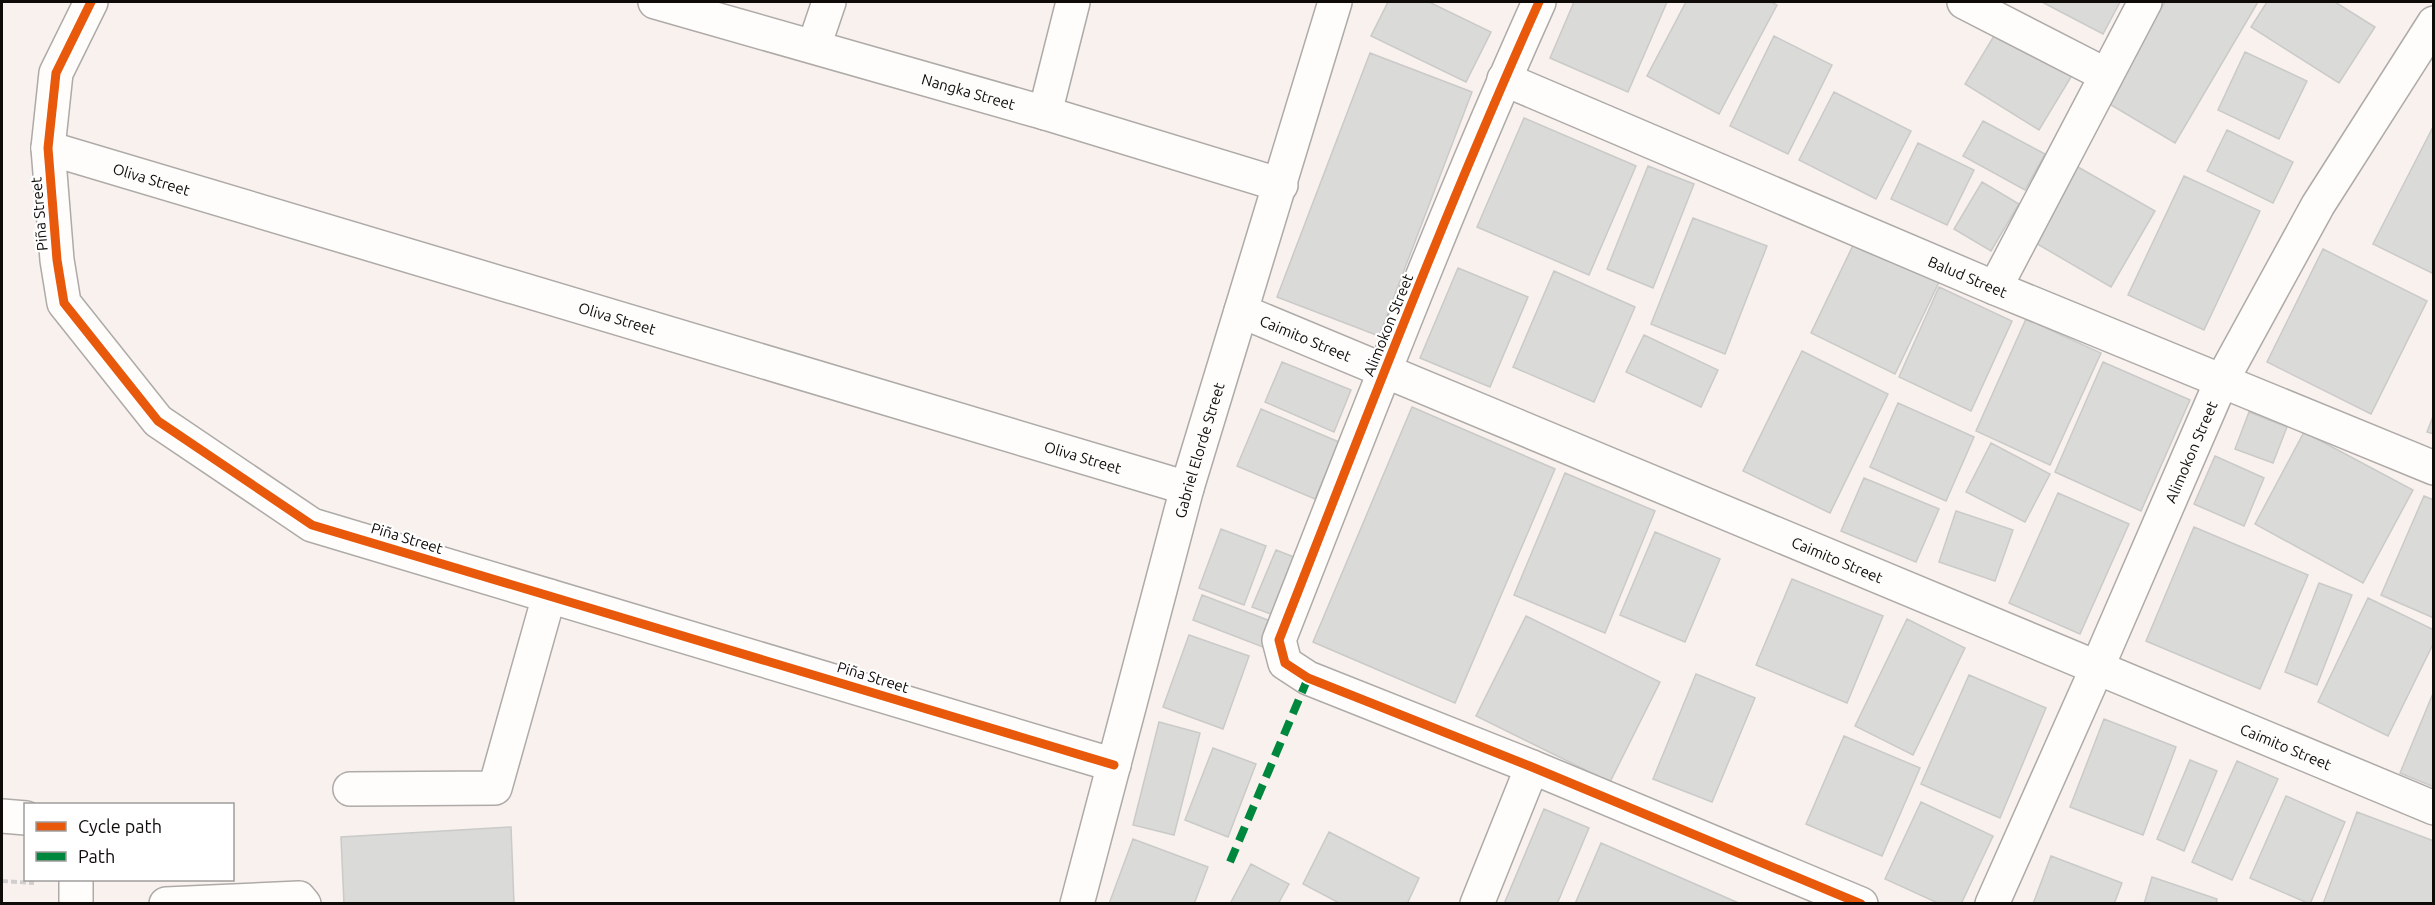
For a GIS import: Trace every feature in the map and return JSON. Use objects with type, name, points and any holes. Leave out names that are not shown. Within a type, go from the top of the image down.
[{"type":"street","name":"Piña Street","points":[[91,2],[56,73],[48,148],[57,260],[64,303],[158,421],[312,525],[1114,765]]},
{"type":"street","name":"Nangka Street","points":[[655,2],[1045,113],[1281,185]]},
{"type":"street","points":[[814,46],[829,2]]},
{"type":"street","points":[[1045,113],[1073,2]]},
{"type":"street","name":"Gabriel Elorde Street","points":[[1077,903],[1187,488],[1335,2]]},
{"type":"street","name":"Alimokon Street","points":[[1532,767],[1308,678],[1285,663],[1280,639],[1385,371],[1504,79],[1539,2]]},
{"type":"street","points":[[1964,2],[2106,75]]},
{"type":"street","points":[[1995,288],[2145,2]]},
{"type":"street","name":"Alimokon Street","points":[[1992,903],[2221,382],[2318,205],[2433,23]]},
{"type":"street","name":"Balud Street","points":[[1504,79],[1995,288],[2433,468]]},
{"type":"street","name":"Oliva Street","points":[[48,148],[1187,488]]},
{"type":"street","name":"Caimito Street","points":[[1241,311],[2433,808]]},
{"type":"street","points":[[350,789],[495,788],[549,596]]},
{"type":"street","points":[[1477,903],[1532,767],[1861,903]]},
{"type":"street","points":[[2,816],[24,818]]},
{"type":"street","points":[[76,881],[76,903]]},
{"type":"street","points":[[166,903],[299,898],[304,903]]},
{"type":"building","points":[[1388,2],[1429,2],[1491,32],[1466,82],[1371,36]]},
{"type":"building","points":[[1574,2],[1667,2],[1628,92],[1550,58]]},
{"type":"building","points":[[1686,2],[1771,2],[1777,5],[1719,114],[1647,76]]},
{"type":"building","points":[[2042,2],[2120,2],[2103,34]]},
{"type":"building","points":[[2165,2],[2258,2],[2175,143],[2106,102]]},
{"type":"building","points":[[2267,2],[2335,2],[2375,27],[2339,83],[2251,27]]},
{"type":"building","points":[[2000,26],[2074,72],[2039,130],[1965,84]]},
{"type":"building","points":[[1774,36],[1832,65],[1788,154],[1730,126]]},
{"type":"building","points":[[2245,52],[2307,81],[2279,139],[2218,110]]},
{"type":"building","points":[[1370,53],[1472,92],[1379,336],[1277,297]]},
{"type":"building","points":[[1834,92],[1911,131],[1876,199],[1799,160]]},
{"type":"building","points":[[1524,118],[1636,166],[1589,275],[1477,227]]},
{"type":"building","points":[[1983,121],[2045,154],[2025,190],[1963,156]]},
{"type":"building","points":[[2434,125],[2434,274],[2373,244]]},
{"type":"building","points":[[2227,130],[2293,162],[2273,203],[2207,171]]},
{"type":"building","points":[[1918,143],[1974,170],[1947,225],[1891,199]]},
{"type":"building","points":[[2071,163],[2155,211],[2111,287],[2027,238]]},
{"type":"building","points":[[1648,166],[1694,184],[1653,288],[1607,269]]},
{"type":"building","points":[[2184,176],[2260,211],[2204,330],[2128,295]]},
{"type":"building","points":[[1982,182],[2019,204],[1991,251],[1954,229]]},
{"type":"building","points":[[1693,218],[1767,246],[1725,354],[1651,324]]},
{"type":"building","points":[[1857,237],[1941,278],[1895,374],[1811,333]]},
{"type":"building","points":[[2323,249],[2427,301],[2371,414],[2267,362]]},
{"type":"building","points":[[1458,268],[1528,297],[1490,387],[1420,358]]},
{"type":"building","points":[[1554,271],[1635,307],[1594,402],[1513,367]]},
{"type":"building","points":[[1939,287],[2012,321],[1971,411],[1899,377]]},
{"type":"building","points":[[2026,319],[2101,353],[2050,465],[1976,431]]},
{"type":"building","points":[[1644,335],[1718,370],[1701,407],[1626,372]]},
{"type":"building","points":[[1802,351],[1888,394],[1830,513],[1743,471]]},
{"type":"building","points":[[1282,362],[1351,390],[1334,432],[1265,402]]},
{"type":"building","points":[[2103,362],[2190,400],[2141,511],[2055,472]]},
{"type":"building","points":[[1898,403],[1974,437],[1946,501],[1870,467]]},
{"type":"building","points":[[1412,407],[1555,469],[1455,703],[1313,642]]},
{"type":"building","points":[[1261,409],[1339,442],[1315,499],[1237,466]]},
{"type":"building","points":[[2249,412],[2287,427],[2273,463],[2235,449]]},
{"type":"building","points":[[2434,414],[2434,434],[2427,432]]},
{"type":"building","points":[[2304,432],[2413,490],[2363,583],[2255,524]]},
{"type":"building","points":[[1991,443],[2050,474],[2025,522],[1966,492]]},
{"type":"building","points":[[2215,456],[2264,478],[2244,526],[2194,504]]},
{"type":"building","points":[[1565,473],[1655,511],[1605,633],[1514,595]]},
{"type":"building","points":[[1864,478],[1939,509],[1916,562],[1841,531]]},
{"type":"building","points":[[2058,493],[2129,524],[2080,634],[2009,603]]},
{"type":"building","points":[[2424,496],[2434,500],[2434,618],[2381,595]]},
{"type":"building","points":[[1956,511],[2013,530],[1995,581],[1939,562]]},
{"type":"building","points":[[2194,527],[2308,575],[2260,689],[2146,641]]},
{"type":"building","points":[[1221,529],[1266,546],[1244,605],[1199,588]]},
{"type":"building","points":[[1655,532],[1720,559],[1685,642],[1620,615]]},
{"type":"building","points":[[1276,550],[1299,559],[1276,616],[1252,607]]},
{"type":"building","points":[[1792,579],[1883,616],[1847,703],[1756,665]]},
{"type":"building","points":[[2319,583],[2352,595],[2317,685],[2285,672]]},
{"type":"building","points":[[1202,595],[1273,622],[1263,647],[1193,620]]},
{"type":"building","points":[[2368,598],[2434,630],[2434,642],[2388,736],[2318,702]]},
{"type":"building","points":[[1526,616],[1660,682],[1610,782],[1476,716]]},
{"type":"building","points":[[1907,619],[1965,648],[1913,755],[1855,726]]},
{"type":"building","points":[[1189,635],[1249,656],[1223,729],[1163,707]]},
{"type":"building","points":[[1696,674],[1755,698],[1712,802],[1653,779]]},
{"type":"building","points":[[1969,675],[2046,708],[2000,818],[1921,784]]},
{"type":"building","points":[[2434,691],[2434,787],[2400,773]]},
{"type":"building","points":[[2104,719],[2176,747],[2143,835],[2070,807]]},
{"type":"building","points":[[1159,722],[1200,733],[1174,835],[1133,825]]},
{"type":"building","points":[[1844,736],[1920,768],[1882,856],[1806,824]]},
{"type":"building","points":[[1213,748],[1256,764],[1228,837],[1185,820]]},
{"type":"building","points":[[2190,760],[2217,771],[2184,851],[2157,839]]},
{"type":"building","points":[[2237,761],[2278,779],[2232,880],[2192,862]]},
{"type":"building","points":[[2286,796],[2345,822],[2310,904],[2250,878]]},
{"type":"building","points":[[1921,802],[1993,836],[1961,904],[1940,904],[1885,879]]},
{"type":"building","points":[[1544,809],[1589,828],[1557,904],[1504,904]]},
{"type":"building","points":[[2357,812],[2434,841],[2434,904],[2323,904]]},
{"type":"building","points":[[511,827],[514,904],[344,904],[341,837]]},
{"type":"building","points":[[1329,832],[1419,878],[1407,904],[1341,904],[1303,884]]},
{"type":"building","points":[[1133,839],[1208,867],[1194,904],[1109,904]]},
{"type":"building","points":[[1601,843],[1741,904],[1575,904]]},
{"type":"building","points":[[2051,856],[2122,883],[2114,904],[2033,904]]},
{"type":"building","points":[[1251,864],[1289,884],[1278,904],[1230,904]]},
{"type":"building","points":[[2152,877],[2217,899],[2216,904],[2144,904]]},
{"type":"marked path","points":[[1230,862],[1308,678]]},
{"type":"cycle path","points":[[91,2],[56,73],[48,148],[57,260],[64,303],[158,421],[312,525],[1114,765]]},
{"type":"cycle path","points":[[1539,2],[1438,239],[1279,640],[1285,663],[1308,678],[1532,767],[1861,904]]}]
